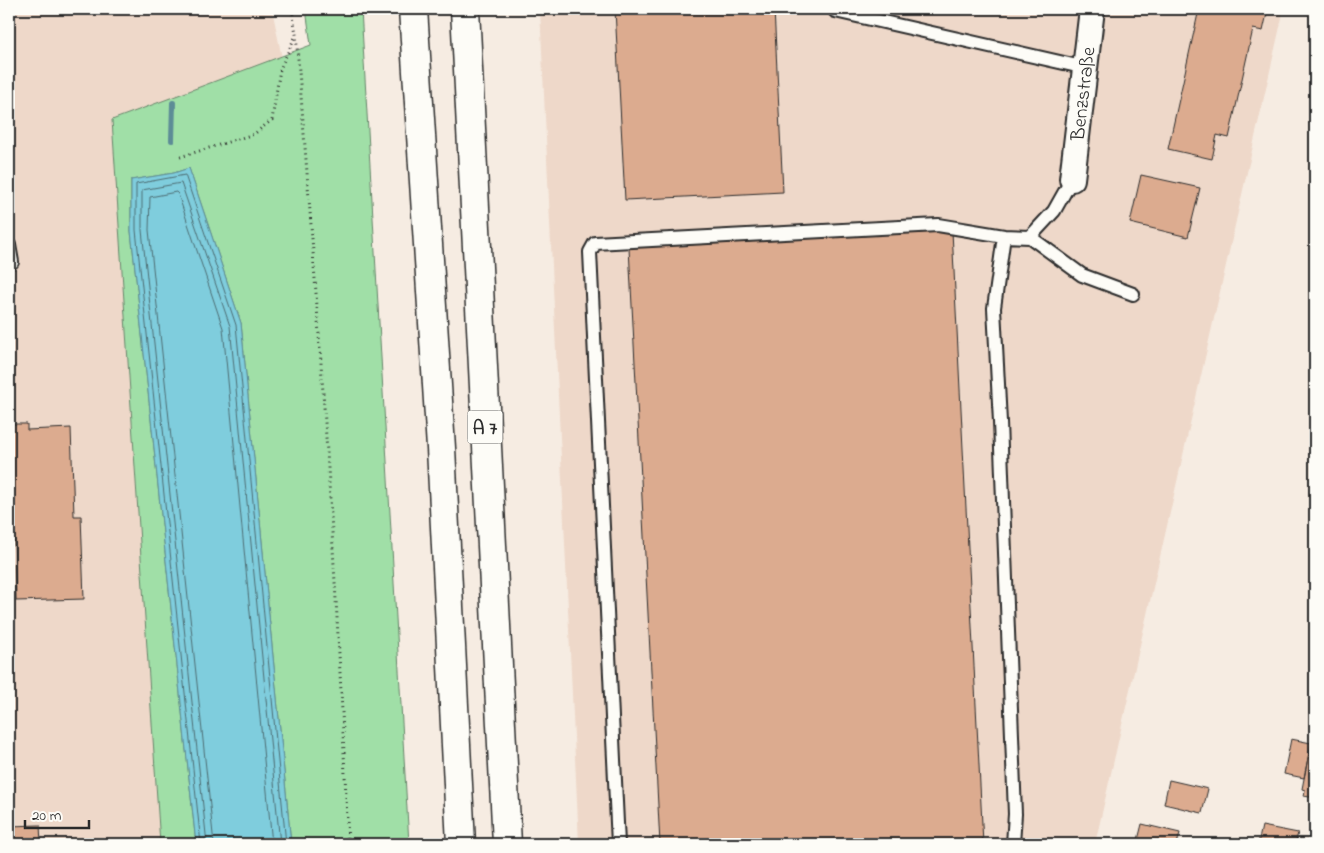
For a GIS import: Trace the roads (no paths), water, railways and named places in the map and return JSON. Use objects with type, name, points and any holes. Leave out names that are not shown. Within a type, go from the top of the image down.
[{"type":"highway","name":"A 7","points":[[413,9],[441,448],[461,844]]},
{"type":"highway","name":"A 7","points":[[465,9],[507,844]]},
{"type":"street","name":"Benzstraße","points":[[1072,179],[1092,9]]},
{"type":"lane","points":[[834,10],[1086,68]]},
{"type":"lane","points":[[1030,237],[1054,211],[1072,179]]},
{"type":"lane","points":[[618,844],[590,252],[595,243],[938,225],[1004,236],[1030,237],[1082,274],[1133,294]]},
{"type":"lane","points":[[1004,236],[994,308],[1016,814],[1013,844]]},
{"type":"lane","points":[[9,245],[12,262],[9,263]]},
{"type":"water","points":[[189,168],[241,323],[291,844],[196,844],[131,231],[131,180],[174,173]]},
{"type":"waterway","points":[[172,140],[173,103]]}]
